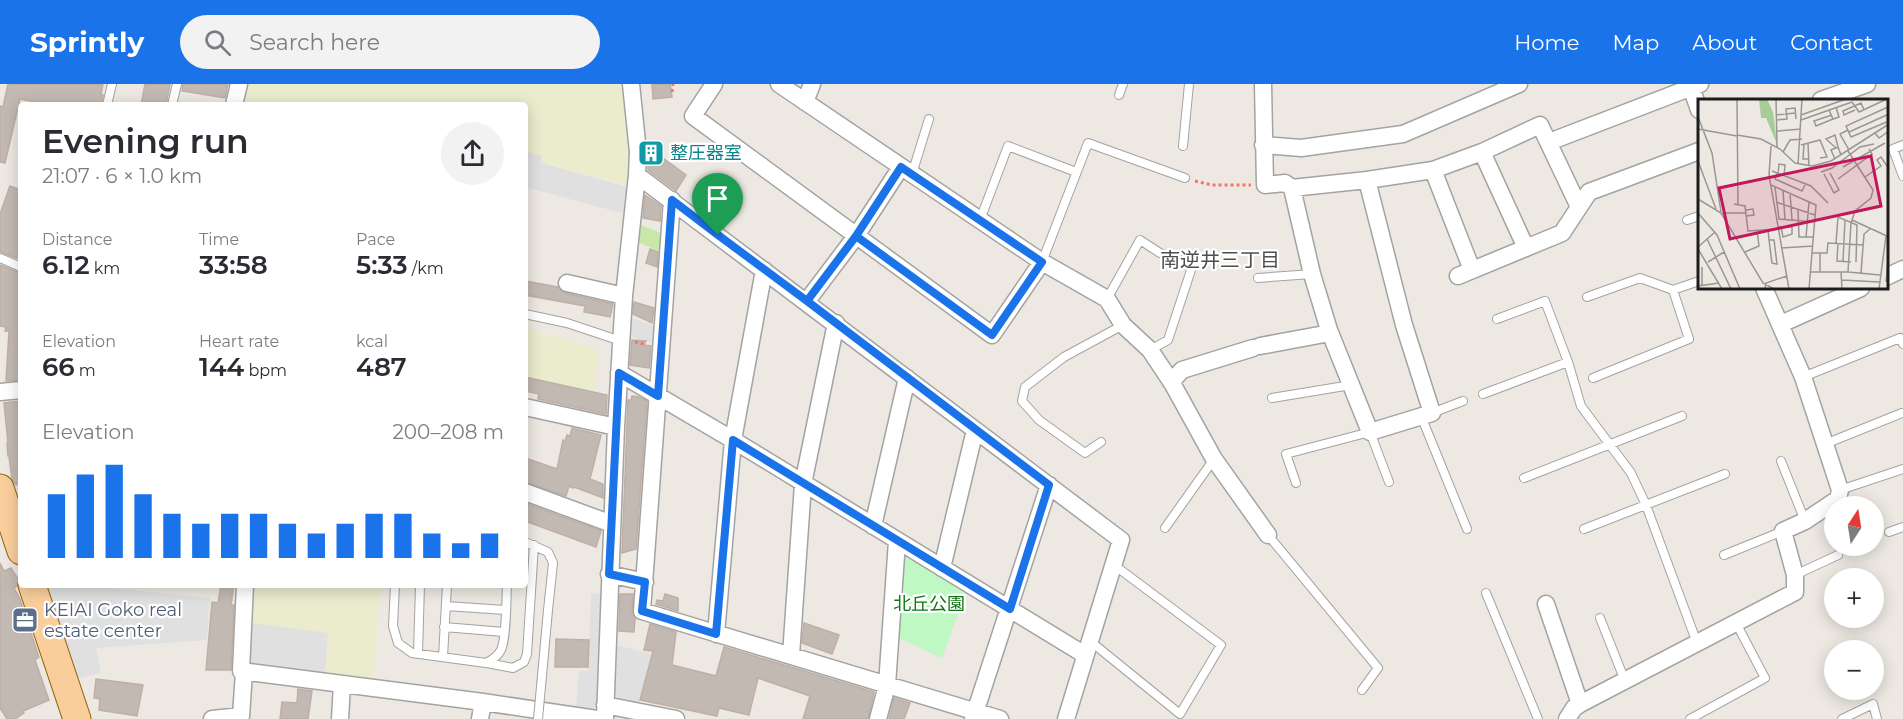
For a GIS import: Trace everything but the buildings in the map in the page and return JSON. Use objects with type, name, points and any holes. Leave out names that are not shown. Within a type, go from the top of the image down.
[{"type":"main road","points":[[0,488],[18,542]]},
{"type":"main road","points":[[33,588],[76,719]]},
{"type":"street","points":[[235,102],[239,84]]},
{"type":"street","points":[[602,714],[621,341],[637,174],[638,152],[631,84]]},
{"type":"street","points":[[714,84],[693,116],[992,335],[1042,262]]},
{"type":"street","points":[[778,84],[1042,262],[1107,299],[1123,325],[1150,350],[1172,382],[1215,459],[1268,535]]},
{"type":"street","points":[[806,102],[812,84]]},
{"type":"street","points":[[1263,84],[1265,185],[1285,183],[1292,188],[1312,274],[1330,333],[1370,432],[1426,415],[1367,180]]},
{"type":"street","points":[[1263,145],[1301,148],[1403,134],[1520,84]]},
{"type":"street","points":[[1824,99],[1867,84]]},
{"type":"street","points":[[1549,142],[1694,85],[1698,105]]},
{"type":"street","points":[[1292,188],[1433,170],[1482,152],[1540,125],[1580,207]]},
{"type":"street","points":[[1433,170],[1465,273],[1562,233],[1589,192],[1698,151]]},
{"type":"street","points":[[1482,152],[1526,248]]},
{"type":"street","points":[[807,301],[907,170]]},
{"type":"street","points":[[637,174],[1121,540],[1066,719]]},
{"type":"street","points":[[672,200],[642,611],[887,685],[974,715],[1000,719]]},
{"type":"street","points":[[1888,276],[1903,269]]},
{"type":"street","points":[[716,634],[733,440],[764,270]]},
{"type":"street","points":[[567,283],[624,296]]},
{"type":"street","points":[[1567,719],[1574,708],[1580,704],[1795,592],[1795,575],[1783,531],[1805,521],[1838,499],[1840,490],[1803,377],[1765,290]]},
{"type":"street","points":[[1781,324],[1857,290]]},
{"type":"street","points":[[791,655],[803,484],[836,323]]},
{"type":"street","points":[[1172,382],[1182,370],[1256,347],[1330,333]]},
{"type":"street","points":[[619,373],[1010,609],[1088,648]]},
{"type":"street","points":[[873,526],[907,378]]},
{"type":"street","points":[[0,392],[18,390]]},
{"type":"street","points":[[528,408],[616,427]]},
{"type":"street","points":[[942,568],[975,430]]},
{"type":"street","points":[[974,715],[1049,485]]},
{"type":"street","points":[[528,493],[612,524]]},
{"type":"street","points":[[878,719],[887,685],[897,541]]},
{"type":"street","points":[[609,574],[645,582]]},
{"type":"street","points":[[212,719],[241,716],[245,588]]},
{"type":"street","points":[[1546,604],[1580,704]]},
{"type":"street","points":[[243,671],[483,702],[676,719]]},
{"type":"street","points":[[340,719],[342,684]]},
{"type":"street","points":[[480,719],[483,702]]},
{"type":"lane","points":[[109,102],[112,84]]},
{"type":"lane","points":[[173,102],[177,84]]},
{"type":"lane","points":[[1119,95],[1122,84]]},
{"type":"lane","points":[[1183,146],[1189,84]]},
{"type":"lane","points":[[907,170],[929,119]]},
{"type":"lane","points":[[1042,262],[1088,143],[1185,178]]},
{"type":"lane","points":[[1903,145],[1893,149],[1903,176]]},
{"type":"lane","points":[[980,220],[1008,146],[1076,172]]},
{"type":"lane","points":[[1687,220],[1698,216]]},
{"type":"lane","points":[[1107,299],[1140,240],[1160,253],[1193,264],[1168,340],[1150,350]]},
{"type":"lane","points":[[0,258],[18,266]]},
{"type":"lane","points":[[1258,278],[1312,274]]},
{"type":"lane","points":[[1587,297],[1640,278],[1673,290],[1698,281]]},
{"type":"lane","points":[[1593,378],[1689,339],[1673,290]]},
{"type":"lane","points":[[1497,319],[1545,301],[1568,362],[1581,406],[1631,473],[1646,505],[1697,643]]},
{"type":"lane","points":[[528,315],[567,323],[621,341]]},
{"type":"lane","points":[[1101,442],[1085,453],[1039,420],[1022,401],[1025,387],[1064,357],[1123,325]]},
{"type":"lane","points":[[1803,377],[1900,338],[1903,344]]},
{"type":"lane","points":[[1483,394],[1568,362]]},
{"type":"lane","points":[[1272,398],[1352,384]]},
{"type":"lane","points":[[1463,401],[1426,415],[1467,529]]},
{"type":"lane","points":[[1825,444],[1902,413]]},
{"type":"lane","points":[[1524,478],[1682,416]]},
{"type":"lane","points":[[1296,483],[1286,454],[1370,432],[1389,482]]},
{"type":"lane","points":[[1166,528],[1215,459]]},
{"type":"lane","points":[[1781,461],[1805,521]]},
{"type":"lane","points":[[1840,490],[1903,469]]},
{"type":"lane","points":[[1584,529],[1725,474]]},
{"type":"lane","points":[[1889,532],[1903,527]]},
{"type":"lane","points":[[1724,555],[1783,531]]},
{"type":"lane","points":[[1268,535],[1378,668],[1362,690]]},
{"type":"lane","points":[[395,588],[393,626],[398,643],[412,653],[513,668],[524,662],[527,654],[530,543],[548,552],[553,563],[538,719]]},
{"type":"lane","points":[[1795,575],[1836,556]]},
{"type":"lane","points":[[1088,648],[1180,714],[1221,645],[1114,565]]},
{"type":"lane","points":[[418,654],[420,588]]},
{"type":"lane","points":[[443,657],[447,588]]},
{"type":"lane","points":[[486,663],[494,659],[501,651],[507,588]]},
{"type":"lane","points":[[1486,593],[1538,719]]},
{"type":"lane","points":[[446,606],[505,610]]},
{"type":"lane","points":[[1600,618],[1624,681]]},
{"type":"lane","points":[[1690,719],[1765,678],[1736,623]]},
{"type":"lane","points":[[444,627],[504,632]]},
{"type":"lane","points":[[1842,719],[1873,704],[1877,719]]},
{"type":"path","points":[[672,92],[673,84]]},
{"type":"path","points":[[1185,178],[1212,185],[1265,185]]},
{"type":"green space","points":[[246,84],[622,84],[629,152],[629,185],[540,163],[541,155],[528,152],[528,102],[242,102]]},
{"type":"green space","points":[[639,224],[668,236],[666,254],[637,242]]},
{"type":"green space","points":[[528,329],[599,350],[594,392],[528,376]]},
{"type":"green space","name":"北丘公園","points":[[904,552],[966,591],[942,658],[897,637]]},
{"type":"green space","points":[[253,588],[380,588],[374,679],[325,673],[327,633],[250,623]]},
{"type":"shaded area","points":[[528,152],[542,155],[541,163],[631,188],[629,215],[528,188]]},
{"type":"shaded area","points":[[631,318],[661,328],[659,345],[629,336]]},
{"type":"shaded area","points":[[43,588],[110,588],[210,598],[207,640],[96,648],[101,673],[75,679]]},
{"type":"shaded area","points":[[591,593],[604,595],[602,703],[594,709],[576,707],[579,671],[588,671]]},
{"type":"shaded area","points":[[250,623],[328,633],[325,673],[254,665],[247,657]]},
{"type":"shaded area","points":[[616,645],[651,654],[638,706],[612,701]]},
{"type":"place","name":"整圧器室","points":[[651,153]]},
{"type":"place","name":"KEIAI Goko real estate center","points":[[25,620]]},
{"type":"district","name":"南逆井三丁目","points":[[1220,260]]},
{"type":"route","points":[[718,235],[672,200],[658,396],[619,373],[609,574],[645,582],[642,611],[716,634],[733,440],[1010,609],[1049,485],[807,301],[856,236],[901,167],[1042,262],[992,335],[856,236],[807,301],[718,235]]}]
